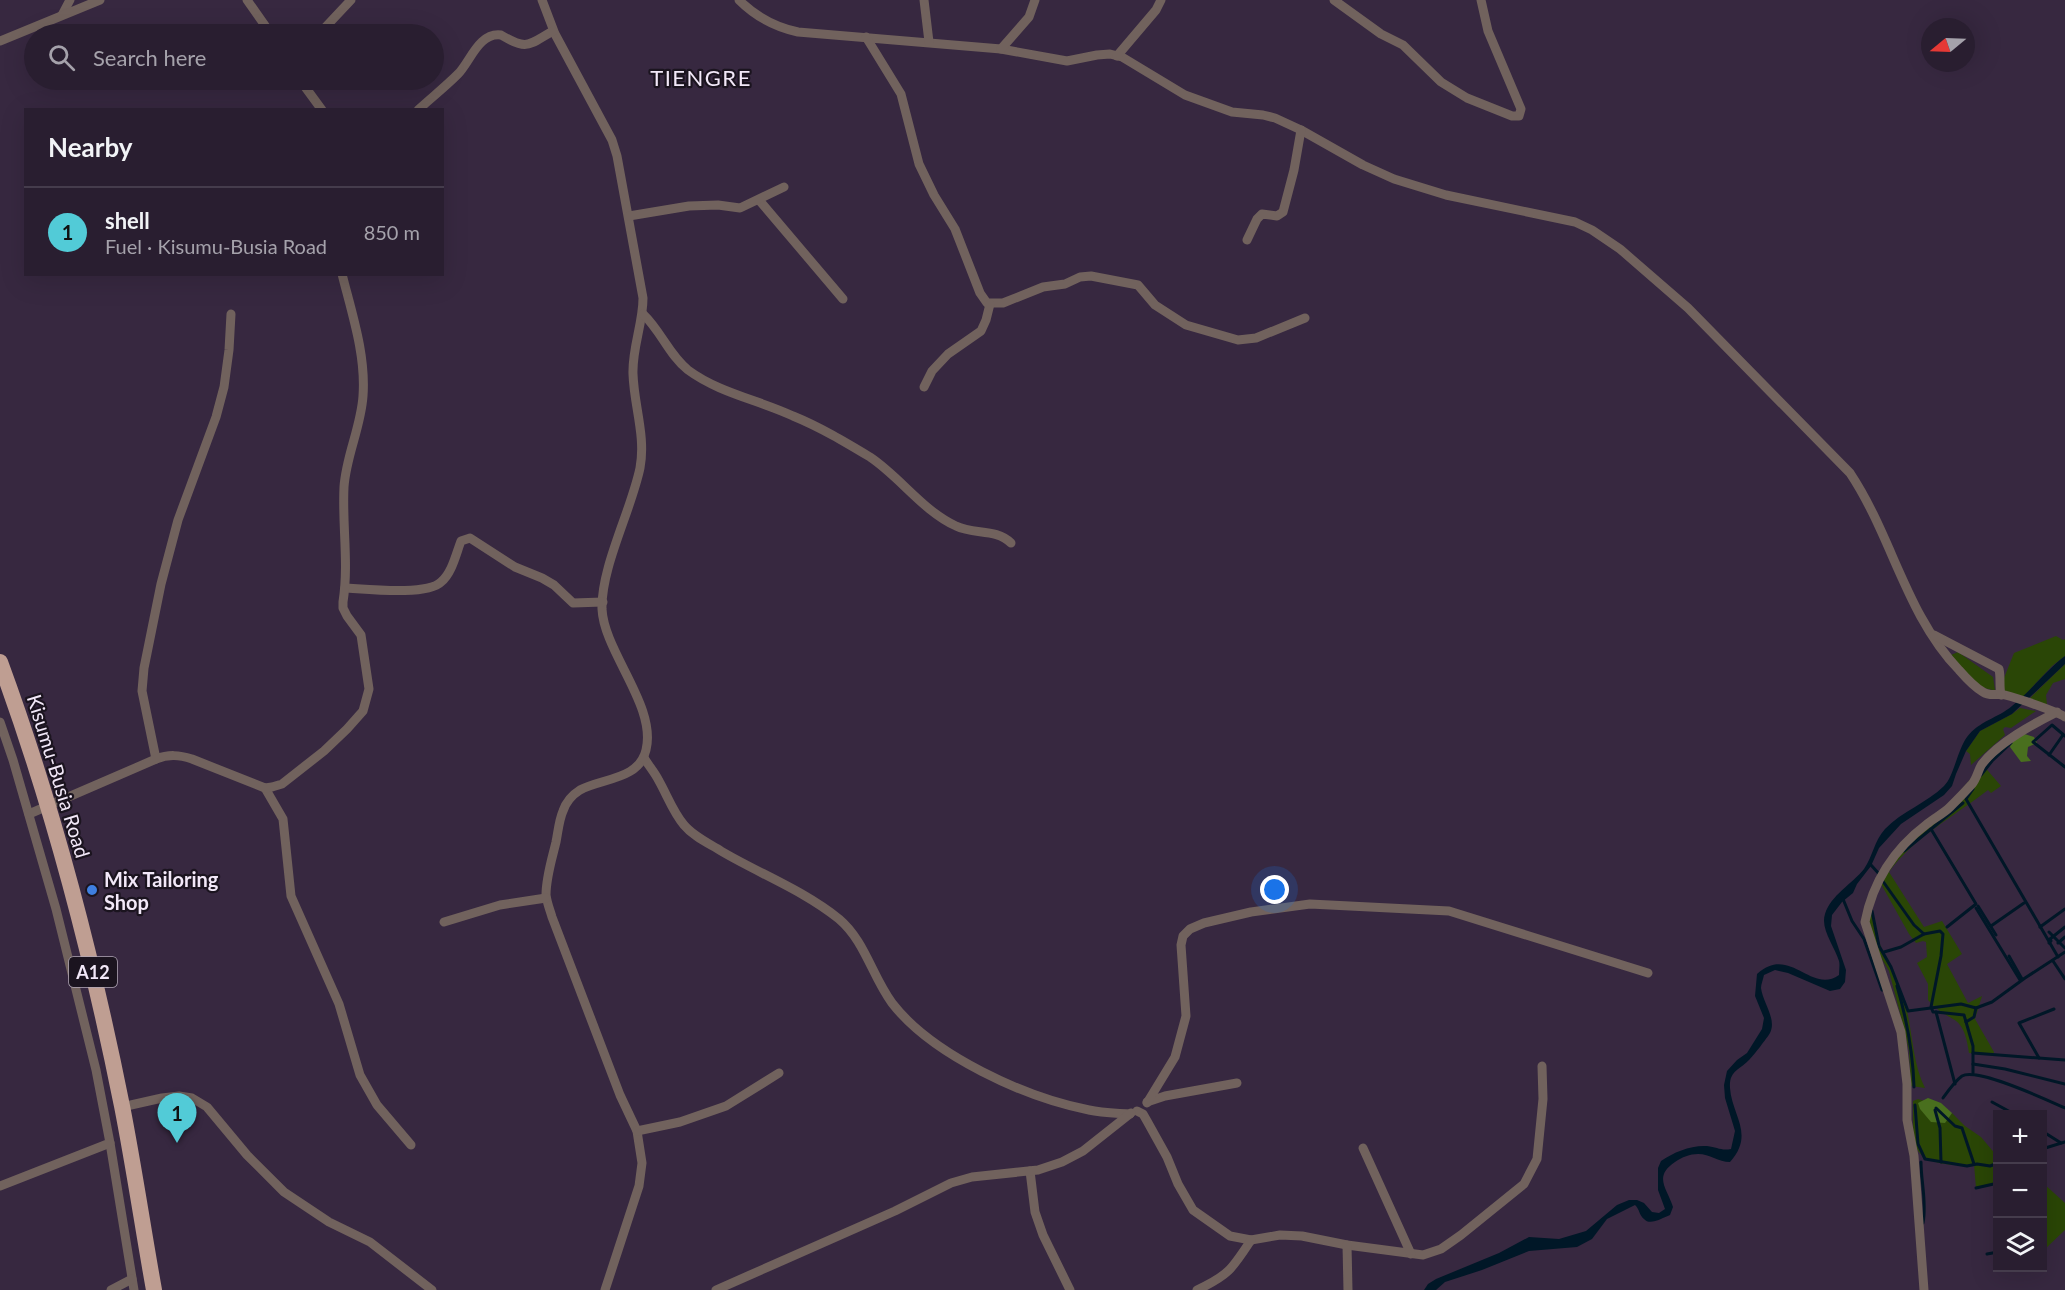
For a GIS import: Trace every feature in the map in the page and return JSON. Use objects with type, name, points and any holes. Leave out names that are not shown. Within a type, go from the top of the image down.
[{"type":"highway","name":"Kisumu-Busia Road","points":[[0,663],[19,712],[48,807],[92,970],[122,1107],[153,1290]]},
{"type":"street","points":[[62,15],[70,0]]},
{"type":"street","points":[[41,24],[100,0]]},
{"type":"street","points":[[247,0],[264,24]]},
{"type":"street","points":[[328,24],[351,0]]},
{"type":"street","points":[[542,0],[553,30],[612,140],[641,283],[643,314],[634,352],[633,373],[642,443],[640,467],[610,565],[602,610],[607,630],[639,701],[645,721],[647,747],[644,758],[637,767],[627,773],[580,790],[570,798],[563,811],[547,881],[546,898],[620,1095],[637,1131],[642,1163],[639,1186],[605,1290]]},
{"type":"street","points":[[739,0],[757,15],[781,28],[798,32],[1001,49],[1067,61],[1097,55],[1117,56],[1137,65],[1185,95],[1232,112],[1275,118],[1394,179],[1446,195],[1575,222],[1592,230],[1620,249],[1688,309],[1850,473],[1864,495],[1905,585],[1930,633],[1972,684],[1990,696],[2002,695],[2061,715]]},
{"type":"street","points":[[924,0],[929,42]]},
{"type":"street","points":[[1001,49],[1029,17],[1035,0]]},
{"type":"street","points":[[1117,56],[1156,10],[1161,0]]},
{"type":"street","points":[[1334,0],[1381,34],[1403,45],[1441,82],[1467,98],[1512,116],[1519,116],[1521,109],[1488,31],[1481,0]]},
{"type":"street","points":[[444,87],[457,75],[479,45],[490,37],[501,35],[516,44],[525,45],[553,30]]},
{"type":"street","points":[[0,41],[24,31]]},
{"type":"street","points":[[866,37],[901,94],[919,164],[934,195],[955,228],[982,298],[990,304],[1003,303],[1043,287],[1065,284],[1080,277],[1091,276],[1138,285],[1155,305],[1186,325],[1238,340],[1256,338],[1305,318]]},
{"type":"street","points":[[307,90],[321,108]]},
{"type":"street","points":[[420,108],[440,90]]},
{"type":"street","points":[[1246,240],[1262,214],[1277,216],[1283,212],[1301,130]]},
{"type":"street","points":[[629,216],[689,206],[740,207],[784,187]]},
{"type":"street","points":[[759,200],[843,299]]},
{"type":"street","points":[[29,814],[170,755],[180,755],[265,788],[282,784],[324,751],[347,729],[365,706],[369,689],[361,635],[343,608],[345,588],[344,484],[363,398],[363,373],[360,344],[343,276]]},
{"type":"street","points":[[924,387],[932,370],[948,354],[981,331],[990,304]]},
{"type":"street","points":[[156,759],[142,691],[144,668],[161,584],[178,520],[216,417],[224,387],[231,314]]},
{"type":"street","points":[[643,314],[652,323],[679,363],[691,372],[717,387],[794,416],[844,442],[872,459],[956,527],[1001,535],[1011,543]]},
{"type":"street","points":[[345,588],[430,589],[446,577],[461,541],[470,538],[516,567],[554,585],[573,603],[603,602]]},
{"type":"street","points":[[1930,633],[1999,669],[2002,679],[1999,687],[2002,695]]},
{"type":"street","points":[[1924,1290],[1914,1156],[1907,1120],[1907,1084],[1901,1032],[1865,922],[1869,904],[1877,882],[1889,861],[1903,844],[1948,809],[1973,783],[1982,764],[2027,726],[2061,715]]},
{"type":"street","points":[[0,723],[14,760],[29,814],[68,955],[96,1070],[134,1290]]},
{"type":"street","points":[[644,758],[685,826],[740,862],[786,885],[842,921],[869,960],[891,1002],[950,1054],[1027,1092],[1089,1110],[1143,1114],[1193,1210],[1230,1236],[1251,1240],[1302,1236],[1347,1245],[1424,1255],[1441,1249],[1494,1210],[1524,1184],[1537,1159],[1543,1099],[1542,1066]]},
{"type":"street","points":[[265,788],[283,819],[291,896],[339,1004],[360,1075],[377,1105],[411,1145]]},
{"type":"street","points":[[444,922],[500,905],[546,898]]},
{"type":"street","points":[[1147,1103],[1175,1057],[1186,1016],[1181,945],[1183,936],[1190,929],[1204,923],[1251,912],[1310,904],[1449,911],[1648,973]]},
{"type":"street","points":[[637,1131],[680,1122],[726,1106],[779,1073]]},
{"type":"street","points":[[716,1290],[896,1211],[951,1183],[972,1177],[1030,1171],[1062,1162],[1083,1151],[1147,1103],[1174,1094],[1238,1083]]},
{"type":"street","points":[[122,1107],[162,1098],[179,1096],[192,1098],[207,1107],[247,1155],[284,1192],[329,1222],[370,1242],[432,1290]]},
{"type":"street","points":[[0,1186],[110,1143]]},
{"type":"street","points":[[1363,1148],[1411,1254]]},
{"type":"street","points":[[1030,1171],[1035,1212],[1042,1235],[1070,1290]]},
{"type":"street","points":[[1197,1290],[1217,1281],[1231,1270],[1251,1240]]},
{"type":"street","points":[[1347,1245],[1348,1290]]},
{"type":"street","points":[[111,1290],[132,1279]]},
{"type":"green space","points":[[2056,636],[2065,639],[2065,656],[2052,666],[2022,698],[2002,691],[2004,678],[2014,653]]},
{"type":"green space","points":[[1958,652],[1993,677],[1995,690],[1982,686],[1970,677],[1951,655]]},
{"type":"green space","points":[[2065,664],[2065,679],[2053,683],[2046,695],[2047,705],[2028,700]]},
{"type":"green space","points":[[2020,708],[2036,711],[2011,728],[2005,727],[2003,729],[2005,735],[1971,765],[1970,754],[1966,751],[1980,731]]},
{"type":"green space","points":[[2015,731],[2034,737],[2037,743],[2028,747],[2027,756],[2031,761],[2021,762],[2010,747]]},
{"type":"green space","points":[[1983,765],[2001,786],[1991,793],[1988,790],[1936,828],[1910,848],[1889,872],[1924,927],[1942,921],[1962,954],[1947,964],[1968,1003],[1982,996],[1975,1019],[1994,1052],[1993,1055],[1969,1053],[1963,1030],[1959,1024],[1928,1000],[1928,984],[1917,963],[1927,957],[1926,942],[1916,943],[1909,934],[1881,884],[1890,863],[1929,826]]},
{"type":"green space","points":[[1872,907],[1876,933],[1907,1011],[1916,1060],[1925,1088],[1911,1086],[1909,1051],[1889,971],[1873,944],[1867,921]]},
{"type":"green space","points":[[1928,1098],[1941,1103],[1952,1113],[1945,1123],[1931,1122],[1920,1109],[1918,1103]]},
{"type":"green space","points":[[1918,1099],[1931,1103],[1946,1120],[1952,1113],[1981,1137],[1993,1151],[1993,1184],[1976,1188],[1974,1164],[1942,1164],[1927,1159],[1921,1154],[1914,1139],[1913,1101]]},
{"type":"green space","points":[[2047,1187],[2065,1203],[2065,1230],[2047,1247]]},
{"type":"water","points":[[2065,656],[2065,664],[2012,714],[1980,731],[1966,751],[1952,786],[1944,795],[1901,824],[1879,848],[1871,866],[1853,893],[1832,915],[1831,926],[1846,970],[1845,982],[1840,989],[1830,991],[1788,973],[1775,970],[1764,975],[1761,988],[1771,1017],[1772,1028],[1754,1054],[1731,1077],[1730,1088],[1742,1134],[1741,1143],[1730,1162],[1698,1154],[1686,1156],[1668,1167],[1663,1178],[1673,1207],[1670,1215],[1649,1222],[1641,1216],[1635,1205],[1607,1219],[1592,1239],[1577,1247],[1529,1251],[1445,1282],[1436,1290],[1424,1290],[1436,1279],[1499,1253],[1529,1237],[1559,1239],[1586,1231],[1617,1205],[1629,1200],[1644,1203],[1652,1212],[1659,1213],[1665,1209],[1658,1190],[1658,1168],[1661,1161],[1689,1148],[1707,1146],[1731,1149],[1735,1131],[1725,1098],[1724,1085],[1727,1071],[1747,1053],[1762,1029],[1764,1018],[1755,996],[1757,974],[1769,966],[1780,964],[1819,979],[1829,979],[1839,975],[1839,961],[1824,920],[1832,901],[1864,869],[1878,838],[1885,829],[1944,786],[1967,737],[1983,723],[2012,706]]},
{"type":"waterway","points":[[2065,736],[2052,725],[2033,742],[2065,767]]},
{"type":"waterway","points":[[2049,755],[2063,735]]},
{"type":"waterway","points":[[1981,775],[2011,743]]},
{"type":"waterway","points":[[1973,789],[1966,799],[2058,957]]},
{"type":"waterway","points":[[1904,851],[1963,803]]},
{"type":"waterway","points":[[1931,829],[1976,904],[1947,927]]},
{"type":"waterway","points":[[1871,865],[1880,875]]},
{"type":"waterway","points":[[1882,880],[1914,925],[1924,934],[1940,931],[1943,934],[1931,1007],[1933,1012],[1936,1012],[1955,1084]]},
{"type":"waterway","points":[[1843,899],[1852,921],[1864,939],[1882,990]]},
{"type":"waterway","points":[[1991,926],[2024,903]]},
{"type":"waterway","points":[[1978,906],[1996,935]]},
{"type":"waterway","points":[[1976,908],[2020,980]]},
{"type":"waterway","points":[[2040,927],[2065,909]]},
{"type":"waterway","points":[[1872,911],[1879,946],[1891,967],[1908,1011],[1961,1004],[1976,1008],[1992,1002],[2065,952]]},
{"type":"waterway","points":[[2049,943],[2050,939],[2065,927]]},
{"type":"waterway","points":[[2049,932],[2065,948]]},
{"type":"waterway","points":[[1884,952],[1901,947],[1924,934]]},
{"type":"waterway","points":[[2058,943],[2065,937]]},
{"type":"waterway","points":[[2009,956],[2022,979]]},
{"type":"waterway","points":[[2053,961],[2065,979]]},
{"type":"waterway","points":[[1897,986],[1909,1037],[1914,1087]]},
{"type":"waterway","points":[[1966,1022],[1974,1017],[1976,1008]]},
{"type":"waterway","points":[[2039,1058],[2019,1023],[2054,1009]]},
{"type":"waterway","points":[[1936,1012],[1964,1015],[1973,1046],[1973,1073]]},
{"type":"waterway","points":[[1973,1053],[2065,1060]]},
{"type":"waterway","points":[[1973,1064],[2005,1069],[2065,1084]]},
{"type":"waterway","points":[[1943,1098],[1959,1078],[1970,1074],[1996,1080],[2065,1108]]},
{"type":"waterway","points":[[1992,1102],[2007,1110]]},
{"type":"waterway","points":[[1915,1105],[1918,1144],[1925,1159],[1967,1166],[1995,1164]]},
{"type":"waterway","points":[[1936,1108],[1955,1126],[1962,1128],[1974,1164]]},
{"type":"waterway","points":[[1935,1110],[1940,1128],[1941,1162]]},
{"type":"waterway","points":[[2047,1134],[2061,1143]]},
{"type":"waterway","points":[[2047,1147],[2065,1142]]},
{"type":"waterway","points":[[1921,1162],[1923,1223]]},
{"type":"waterway","points":[[1976,1188],[1993,1184]]},
{"type":"waterway","points":[[1987,1254],[1993,1253]]},
{"type":"place","name":"Mix Tailoring Shop","points":[[92,890]]},
{"type":"place","name":"shell","points":[[177,1143]]},
{"type":"district","name":"TIENGRE","points":[[701,77]]}]
